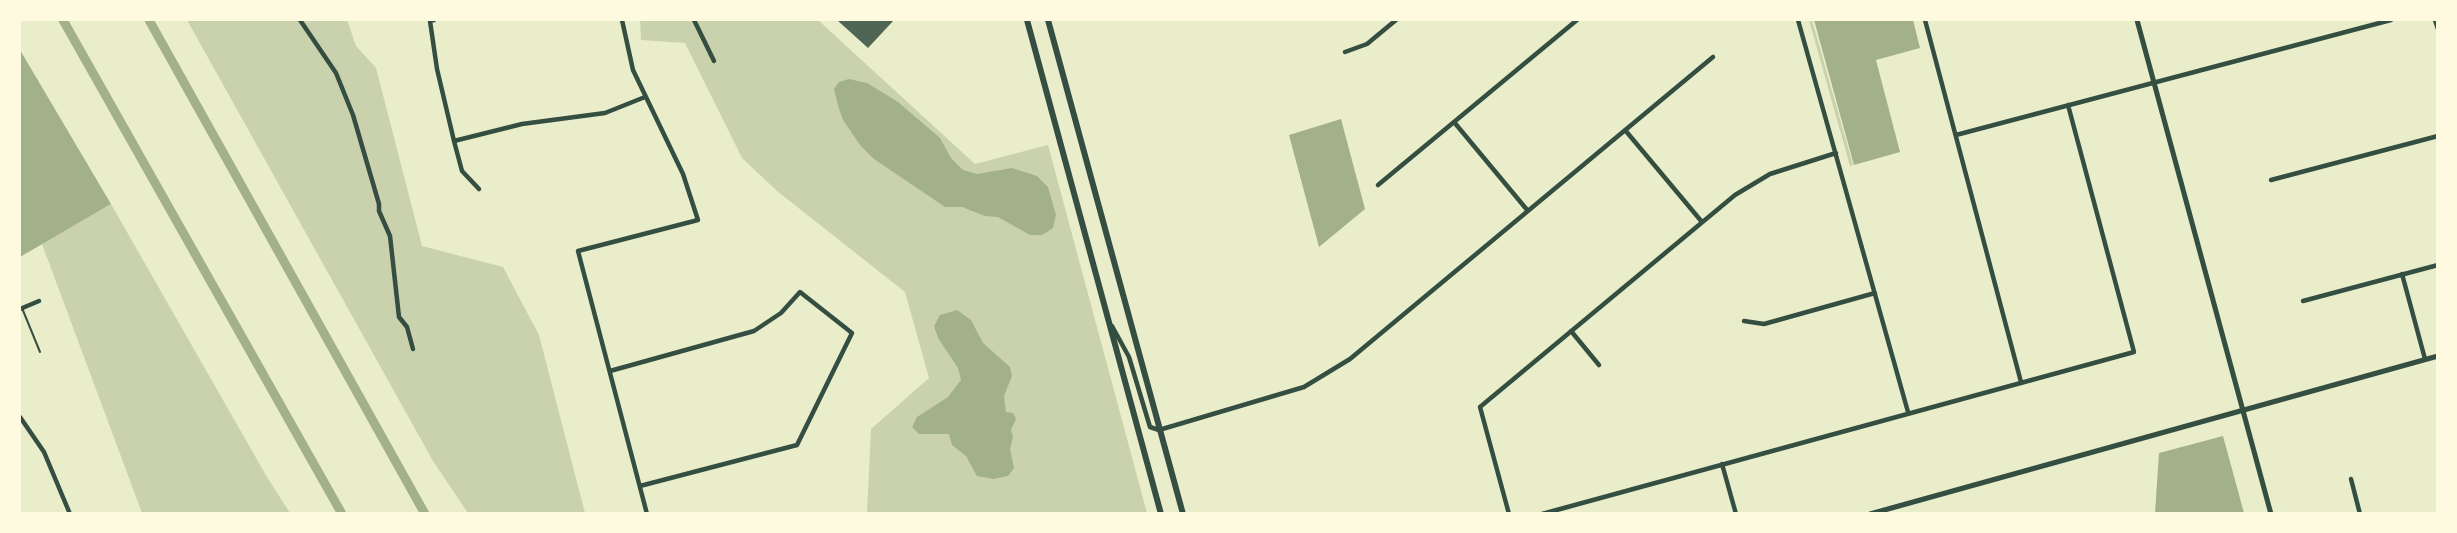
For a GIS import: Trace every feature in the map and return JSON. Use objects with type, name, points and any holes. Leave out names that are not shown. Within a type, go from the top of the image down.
[{"type":"main road","points":[[1027,20],[1161,513]]},
{"type":"main road","points":[[1048,20],[1183,513]]},
{"type":"street","points":[[300,20],[336,73],[352,116],[379,204],[378,212],[390,236],[399,317],[407,327],[413,349]]},
{"type":"street","points":[[432,20],[436,69],[462,171],[479,189]]},
{"type":"street","points":[[622,20],[627,50],[645,97],[683,174],[698,220],[578,251],[647,513]]},
{"type":"street","points":[[694,20],[714,62]]},
{"type":"street","points":[[1345,52],[1367,44],[1396,20]]},
{"type":"street","points":[[1377,185],[1577,20]]},
{"type":"street","points":[[1798,20],[1908,412]]},
{"type":"street","points":[[1925,20],[2021,382]]},
{"type":"street","points":[[2137,20],[2271,513]]},
{"type":"street","points":[[1956,135],[2391,20]]},
{"type":"street","points":[[2435,20],[2438,29]]},
{"type":"street","points":[[1110,323],[1129,357],[1150,427],[1159,430],[1286,394],[1324,377],[1350,359],[1713,57]]},
{"type":"street","points":[[454,141],[522,124],[605,113],[645,97]]},
{"type":"street","points":[[1542,513],[2134,352],[2068,105]]},
{"type":"street","points":[[1454,122],[1528,211]]},
{"type":"street","points":[[1625,130],[1702,222]]},
{"type":"street","points":[[2271,180],[2438,136]]},
{"type":"street","points":[[1509,513],[1480,407],[1735,195],[1770,174],[1836,153]]},
{"type":"street","points":[[2303,301],[2438,265]]},
{"type":"street","points":[[2402,274],[2425,359]]},
{"type":"street","points":[[610,371],[754,331],[781,313],[800,292],[852,333],[797,446],[640,486]]},
{"type":"street","points":[[1744,321],[1764,324],[1875,293]]},
{"type":"street","points":[[21,308],[39,301]]},
{"type":"street","points":[[1571,331],[1599,365]]},
{"type":"street","points":[[1870,513],[2438,356]]},
{"type":"street","points":[[20,417],[44,452],[70,513]]},
{"type":"street","points":[[1722,464],[1736,513]]},
{"type":"street","points":[[2351,479],[2360,513]]},
{"type":"lane","points":[[21,308],[40,352]]},
{"type":"shaded area","points":[[187,20],[347,20],[356,46],[376,68],[422,246],[503,267],[539,335],[585,513],[468,513],[433,461]]},
{"type":"shaded area","points":[[640,20],[818,20],[975,164],[1048,145],[1147,513],[867,513],[871,429],[929,378],[905,292],[777,191],[742,158],[685,43],[641,40]]},
{"type":"shaded area","points":[[1809,20],[1812,20],[1853,165],[1850,166]]},
{"type":"shaded area","points":[[1814,20],[1913,20],[1920,48],[1876,60],[1900,152],[1854,165]]},
{"type":"shaded area","points":[[20,50],[111,204],[20,257]]},
{"type":"shaded area","points":[[849,79],[867,83],[898,102],[940,138],[951,158],[963,170],[977,174],[1012,168],[1037,176],[1048,187],[1056,215],[1053,228],[1042,235],[1030,235],[998,217],[985,216],[962,207],[945,207],[874,159],[860,145],[843,120],[839,109],[834,89],[839,82]]},
{"type":"shaded area","points":[[1341,119],[1365,209],[1319,247],[1289,135]]},
{"type":"shaded area","points":[[111,204],[267,477],[290,513],[142,513],[42,244]]},
{"type":"shaded area","points":[[957,310],[971,320],[983,343],[1010,367],[1012,376],[1004,396],[1006,412],[1013,413],[1016,419],[1011,430],[1013,437],[1010,449],[1014,468],[1008,476],[993,479],[977,476],[966,456],[952,445],[949,434],[919,434],[912,427],[917,417],[948,397],[961,380],[958,368],[938,338],[934,326],[940,315]]},
{"type":"shaded area","points":[[2223,436],[2244,513],[2155,513],[2159,453]]},
{"type":"building","points":[[837,20],[894,20],[868,48]]},
{"type":"waterway","points":[[63,20],[342,514]]},
{"type":"waterway","points":[[149,20],[425,514]]}]
